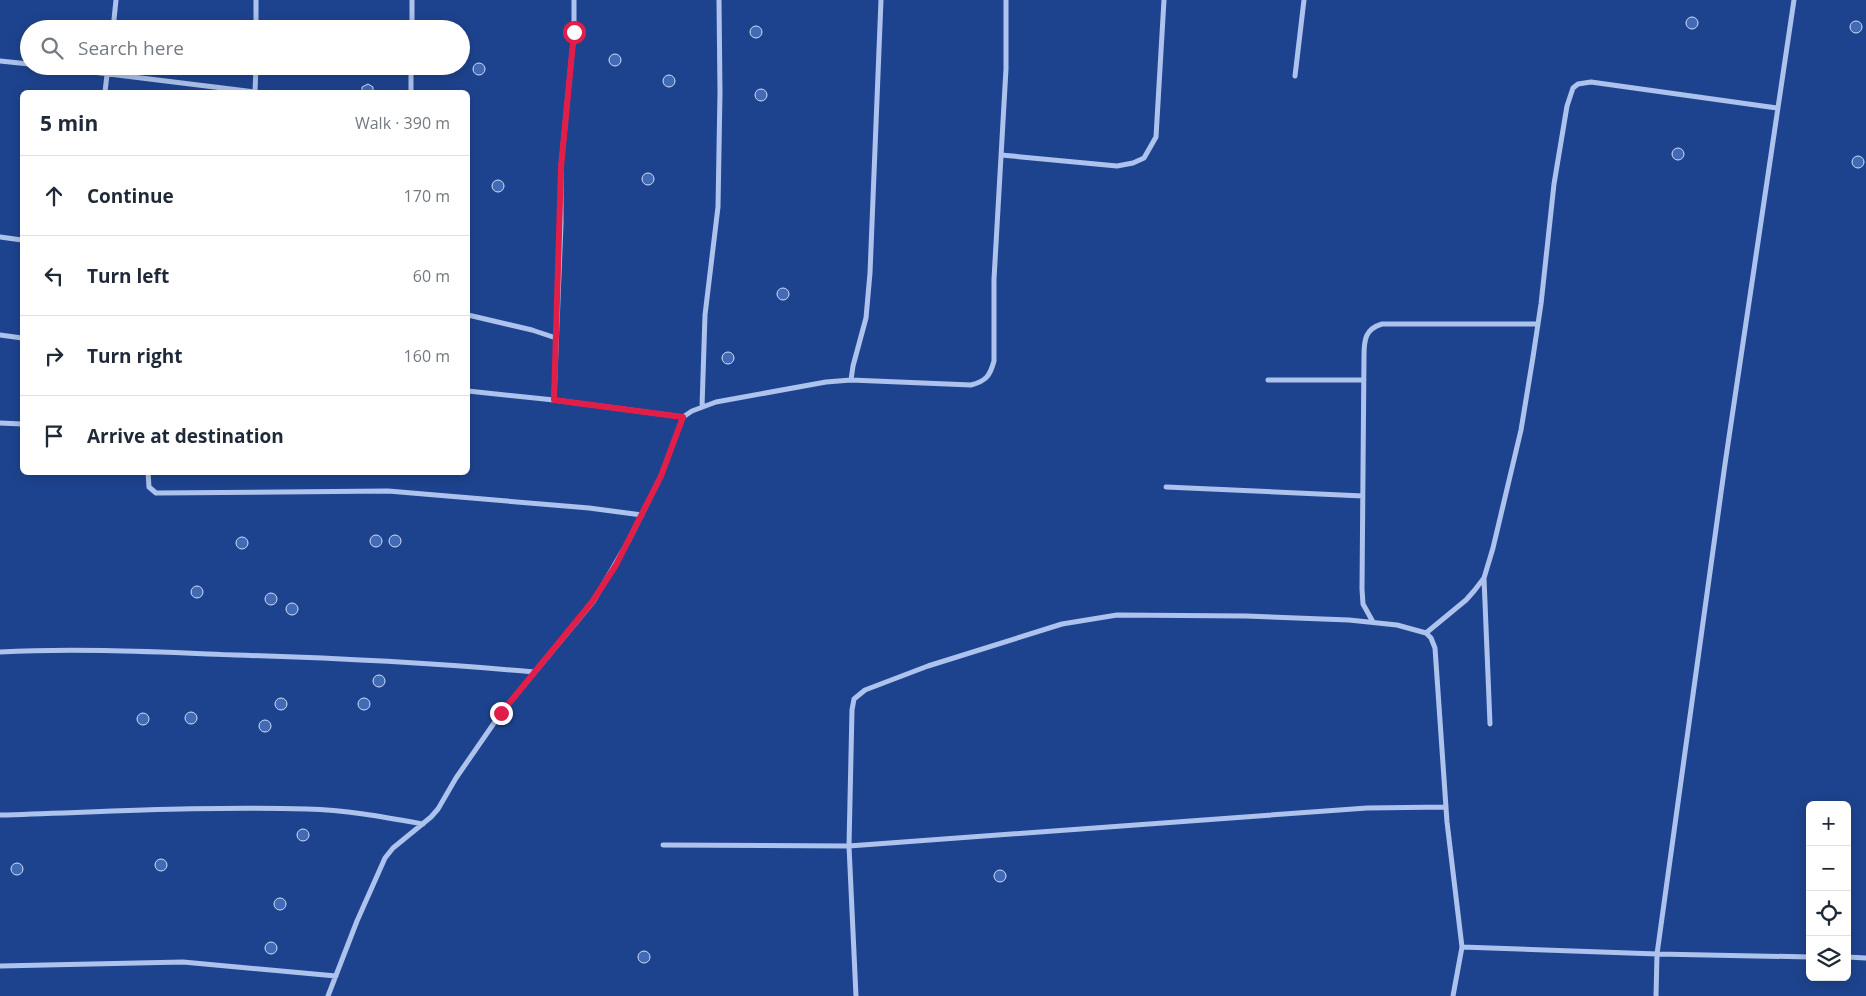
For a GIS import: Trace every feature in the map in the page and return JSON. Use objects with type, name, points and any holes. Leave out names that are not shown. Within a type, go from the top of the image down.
[{"type":"street","points":[[113,20],[116,0]]},
{"type":"street","points":[[256,0],[256,20]]},
{"type":"street","points":[[412,0],[412,20]]},
{"type":"street","points":[[554,400],[561,167],[574,32],[574,0]]},
{"type":"street","points":[[702,407],[705,315],[718,207],[719,0]]},
{"type":"street","points":[[851,380],[866,318],[870,272],[881,0]]},
{"type":"street","points":[[470,391],[683,417],[716,402],[826,382],[851,380],[972,385],[987,378],[994,361],[994,279],[1006,69],[1006,0]]},
{"type":"street","points":[[1001,155],[1117,166],[1133,163],[1144,158],[1156,137],[1164,0]]},
{"type":"street","points":[[1295,76],[1304,0]]},
{"type":"street","points":[[1656,996],[1657,954],[1724,464],[1776,108],[1794,0]]},
{"type":"street","points":[[0,61],[20,63]]},
{"type":"street","points":[[105,90],[106,75]]},
{"type":"street","points":[[114,75],[238,90]]},
{"type":"street","points":[[255,90],[256,75]]},
{"type":"street","points":[[410,90],[411,75]]},
{"type":"street","points":[[1490,724],[1484,578],[1521,430],[1538,324],[1554,184],[1567,106],[1573,88],[1578,84],[1591,82],[1776,108]]},
{"type":"street","points":[[0,237],[20,240]]},
{"type":"street","points":[[470,315],[532,330],[556,338]]},
{"type":"street","points":[[1373,622],[1363,604],[1362,589],[1364,342],[1367,334],[1374,326],[1382,324],[1538,324]]},
{"type":"street","points":[[0,334],[20,338]]},
{"type":"street","points":[[1268,380],[1364,380]]},
{"type":"street","points":[[328,996],[357,921],[385,858],[393,848],[423,824],[438,809],[456,778],[501,713],[592,602],[616,565],[642,515],[661,476],[683,417]]},
{"type":"street","points":[[0,423],[20,424]]},
{"type":"street","points":[[148,475],[149,487],[156,493],[388,490],[589,508],[642,515]]},
{"type":"street","points":[[1166,487],[1363,496]]},
{"type":"street","points":[[1426,633],[1466,600],[1484,578]]},
{"type":"street","points":[[856,996],[849,846],[852,710],[854,699],[866,690],[928,666],[1062,624],[1117,615],[1246,616],[1349,620],[1397,625],[1426,633],[1431,638],[1435,648],[1448,836],[1462,947],[1453,996]]},
{"type":"street","points":[[0,652],[92,649],[462,665],[534,672]]},
{"type":"street","points":[[663,845],[849,846],[1367,808],[1446,807]]},
{"type":"street","points":[[0,815],[308,809],[370,814],[423,824]]},
{"type":"street","points":[[1462,947],[1806,957]]},
{"type":"street","points":[[1851,957],[1866,958]]},
{"type":"street","points":[[0,966],[183,962],[336,976]]},
{"type":"building","points":[[1690,17],[1694,17],[1698,23],[1694,29],[1690,29],[1686,25],[1686,21]]},
{"type":"building","points":[[1854,21],[1858,21],[1862,27],[1858,33],[1854,33],[1850,29],[1850,25]]},
{"type":"building","points":[[754,26],[758,26],[762,32],[758,38],[754,38],[750,34],[750,30]]},
{"type":"building","points":[[613,54],[617,54],[621,60],[617,66],[613,66],[609,62],[609,58]]},
{"type":"building","points":[[477,63],[481,63],[485,69],[481,75],[477,75],[473,71],[473,67]]},
{"type":"building","points":[[667,75],[671,75],[675,81],[671,87],[667,87],[663,83],[663,79]]},
{"type":"building","points":[[368,84],[373,87],[373,90],[362,90],[362,87]]},
{"type":"building","points":[[759,89],[763,89],[767,95],[763,101],[759,101],[755,97],[755,93]]},
{"type":"building","points":[[1676,148],[1680,148],[1684,154],[1680,160],[1676,160],[1672,156],[1672,152]]},
{"type":"building","points":[[1856,156],[1860,156],[1864,162],[1860,168],[1856,168],[1852,164],[1852,160]]},
{"type":"building","points":[[646,173],[650,173],[654,179],[650,185],[646,185],[642,181],[642,177]]},
{"type":"building","points":[[496,180],[500,180],[504,186],[500,192],[496,192],[492,188],[492,184]]},
{"type":"building","points":[[781,288],[785,288],[789,294],[785,300],[781,300],[777,296],[777,292]]},
{"type":"building","points":[[726,352],[730,352],[734,358],[730,364],[726,364],[722,360],[722,356]]},
{"type":"building","points":[[374,535],[378,535],[382,541],[378,547],[374,547],[370,543],[370,539]]},
{"type":"building","points":[[393,535],[397,535],[401,541],[397,547],[393,547],[389,543],[389,539]]},
{"type":"building","points":[[240,537],[244,537],[248,543],[244,549],[240,549],[236,545],[236,541]]},
{"type":"building","points":[[195,586],[199,586],[203,592],[199,598],[195,598],[191,594],[191,590]]},
{"type":"building","points":[[269,593],[273,593],[277,599],[273,605],[269,605],[265,601],[265,597]]},
{"type":"building","points":[[290,603],[294,603],[298,609],[294,615],[290,615],[286,611],[286,607]]},
{"type":"building","points":[[377,675],[381,675],[385,681],[381,687],[377,687],[373,683],[373,679]]},
{"type":"building","points":[[279,698],[283,698],[287,704],[283,710],[279,710],[275,706],[275,702]]},
{"type":"building","points":[[362,698],[366,698],[370,704],[366,710],[362,710],[358,706],[358,702]]},
{"type":"building","points":[[189,712],[193,712],[197,718],[193,724],[189,724],[185,720],[185,716]]},
{"type":"building","points":[[141,713],[145,713],[149,719],[145,725],[141,725],[137,721],[137,717]]},
{"type":"building","points":[[263,720],[267,720],[271,726],[267,732],[263,732],[259,728],[259,724]]},
{"type":"building","points":[[301,829],[305,829],[309,835],[305,841],[301,841],[297,837],[297,833]]},
{"type":"building","points":[[159,859],[163,859],[167,865],[163,871],[159,871],[155,867],[155,863]]},
{"type":"building","points":[[15,863],[19,863],[23,869],[19,875],[15,875],[11,871],[11,867]]},
{"type":"building","points":[[998,870],[1002,870],[1006,876],[1002,882],[998,882],[994,878],[994,874]]},
{"type":"building","points":[[278,898],[282,898],[286,904],[282,910],[278,910],[274,906],[274,902]]},
{"type":"building","points":[[269,942],[273,942],[277,948],[273,954],[269,954],[265,950],[265,946]]},
{"type":"building","points":[[642,951],[646,951],[650,957],[646,963],[642,963],[638,959],[638,955]]},
{"type":"route","points":[[501,713],[592,602],[616,565],[661,476],[683,417],[554,400],[561,167],[574,32]]}]
